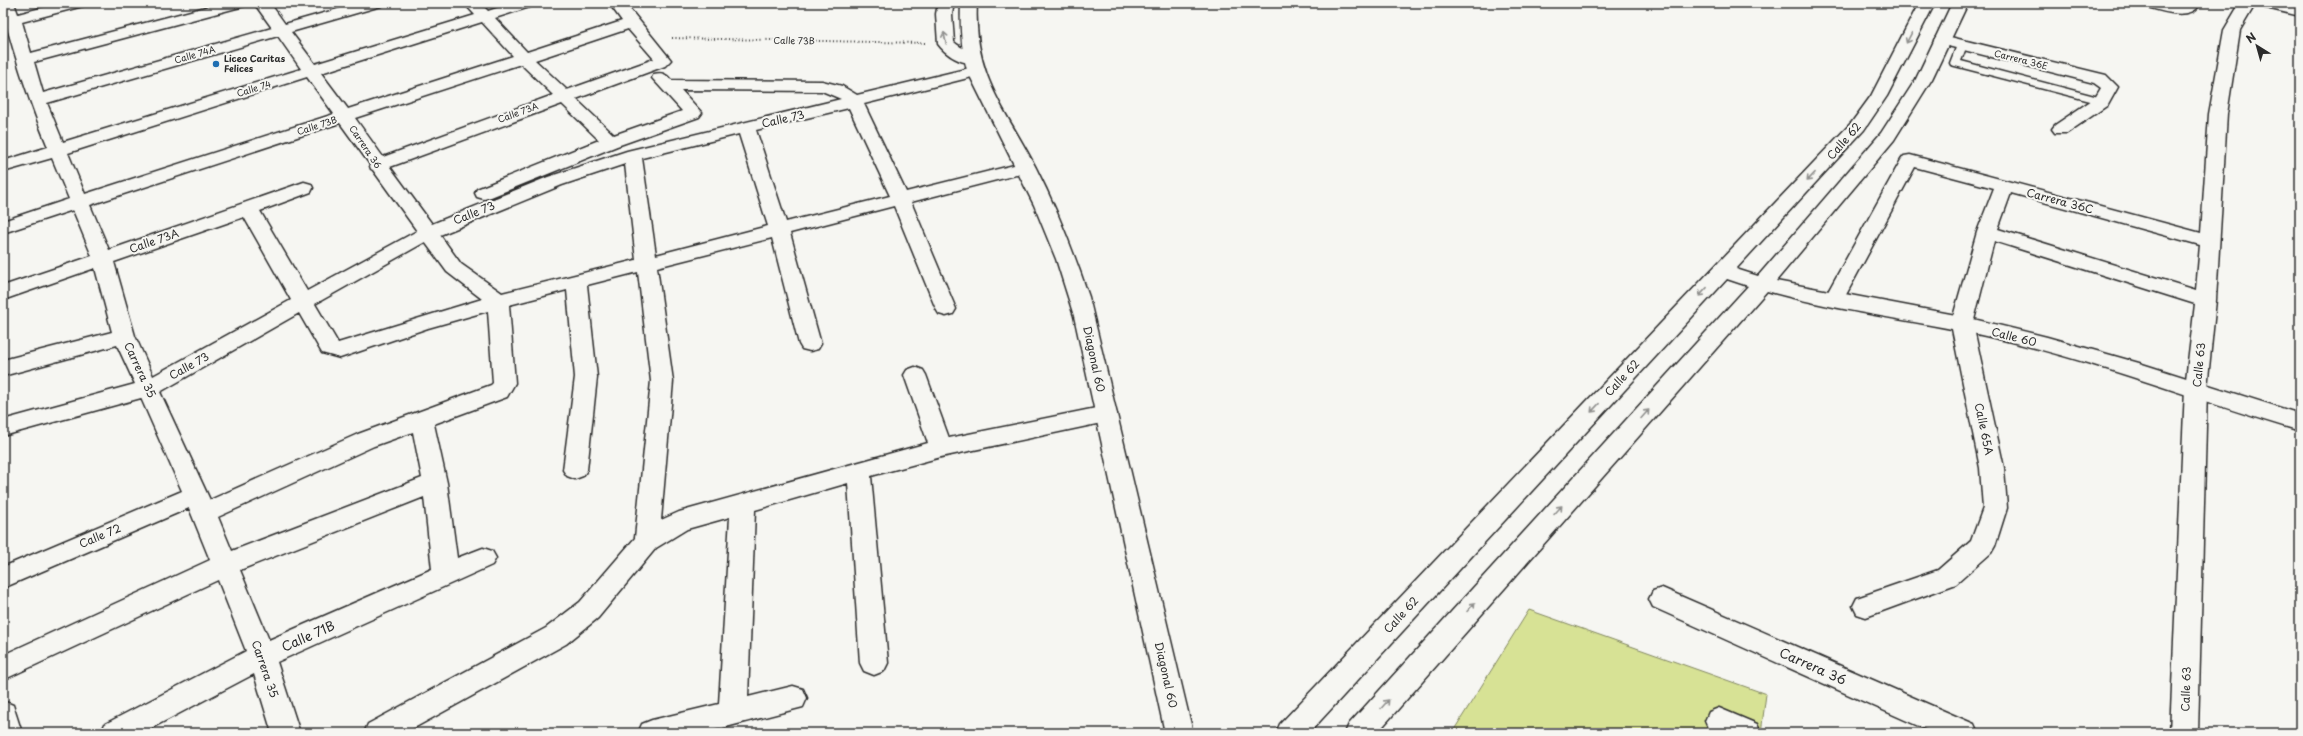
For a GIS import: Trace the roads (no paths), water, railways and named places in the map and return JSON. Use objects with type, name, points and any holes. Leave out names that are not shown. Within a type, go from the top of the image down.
[{"type":"street","points":[[10,12],[78,3]]},
{"type":"street","points":[[24,60],[239,3]]},
{"type":"street","name":"Carrera 36","points":[[262,3],[345,117],[377,165],[454,268],[498,301]]},
{"type":"street","name":"Calle 74A","points":[[37,100],[376,3]]},
{"type":"street","points":[[472,3],[524,58],[611,142]]},
{"type":"street","name":"Calle 74","points":[[3,167],[528,3]]},
{"type":"street","points":[[427,233],[446,215],[488,191],[611,142],[693,113],[667,85],[654,65],[663,60],[660,55],[642,37],[617,3]]},
{"type":"street","points":[[946,3],[944,33],[946,44],[973,65]]},
{"type":"street","name":"Diagonal 60","points":[[969,3],[967,30],[973,65],[1026,167],[1061,241],[1074,275],[1085,316],[1179,733]]},
{"type":"street","name":"Calle 62","points":[[1290,733],[1858,126],[1879,96],[1927,3]]},
{"type":"street","points":[[1359,733],[1761,285],[1888,136],[1924,79],[1952,43],[1960,3]]},
{"type":"street","points":[[2149,3],[2178,9],[2187,9],[2191,6],[2190,3]]},
{"type":"street","name":"Calle 63","points":[[2184,733],[2196,388],[2206,300],[2218,114],[2232,30],[2248,3]]},
{"type":"street","points":[[2263,3],[2300,11]]},
{"type":"street","name":"Carrera 35","points":[[10,12],[37,100],[56,151],[103,259],[124,336],[149,388],[225,565],[262,656],[286,733]]},
{"type":"street","name":"Calle 73B","points":[[3,227],[631,23]]},
{"type":"street","name":"Carrera 36E","points":[[1952,43],[2100,79],[2110,87],[2102,101]]},
{"type":"street","name":"Calle 73A","points":[[377,165],[654,65]]},
{"type":"street","name":"Calle 73","points":[[3,428],[149,388],[304,303],[427,233],[524,192],[633,155],[855,102],[973,65]]},
{"type":"street","points":[[667,85],[822,86],[836,88],[855,102],[900,198],[946,309]]},
{"type":"street","points":[[2061,129],[2102,101]]},
{"type":"street","points":[[746,128],[779,229],[810,344]]},
{"type":"street","points":[[633,155],[662,380],[647,540]]},
{"type":"street","name":"Carrera 36C","points":[[1834,299],[1910,160],[2209,241]]},
{"type":"street","points":[[249,209],[330,348],[340,351],[421,323],[498,301],[1026,167]]},
{"type":"street","name":"Calle 65A","points":[[1866,606],[1947,577],[1982,546],[1995,508],[1992,468],[1962,324],[1987,232],[2004,186]]},
{"type":"street","name":"Calle 73A","points":[[3,293],[249,209],[304,188]]},
{"type":"street","points":[[1987,232],[2206,300]]},
{"type":"street","name":"Calle 60","points":[[1723,271],[1761,285],[1799,294],[1834,299],[1962,324],[2091,356],[2300,422]]},
{"type":"street","points":[[575,470],[586,377],[576,281]]},
{"type":"street","name":"Calle 72","points":[[3,578],[310,464],[366,440],[499,391],[504,382],[498,301]]},
{"type":"street","points":[[3,368],[124,336]]},
{"type":"street","points":[[915,375],[941,448]]},
{"type":"street","points":[[378,733],[556,636],[589,610],[647,540],[679,522],[941,448],[1106,414]]},
{"type":"street","points":[[422,419],[435,483],[446,575]]},
{"type":"street","points":[[859,471],[874,663]]},
{"type":"street","points":[[3,668],[225,565],[435,483]]},
{"type":"street","points":[[733,711],[743,504]]},
{"type":"street","name":"Calle 71B","points":[[115,733],[262,656],[483,558]]},
{"type":"street","name":"Carrera 36","points":[[1662,599],[1964,733]]},
{"type":"street","points":[[662,732],[733,711],[793,698]]},
{"type":"street","points":[[3,714],[8,733]]},
{"type":"street","points":[[1719,721],[1747,733]]},
{"type":"lane","points":[[1952,43],[1955,63],[2102,101]]},
{"type":"place","name":"Liceo Caritas Felices","points":[[216,64]]}]
